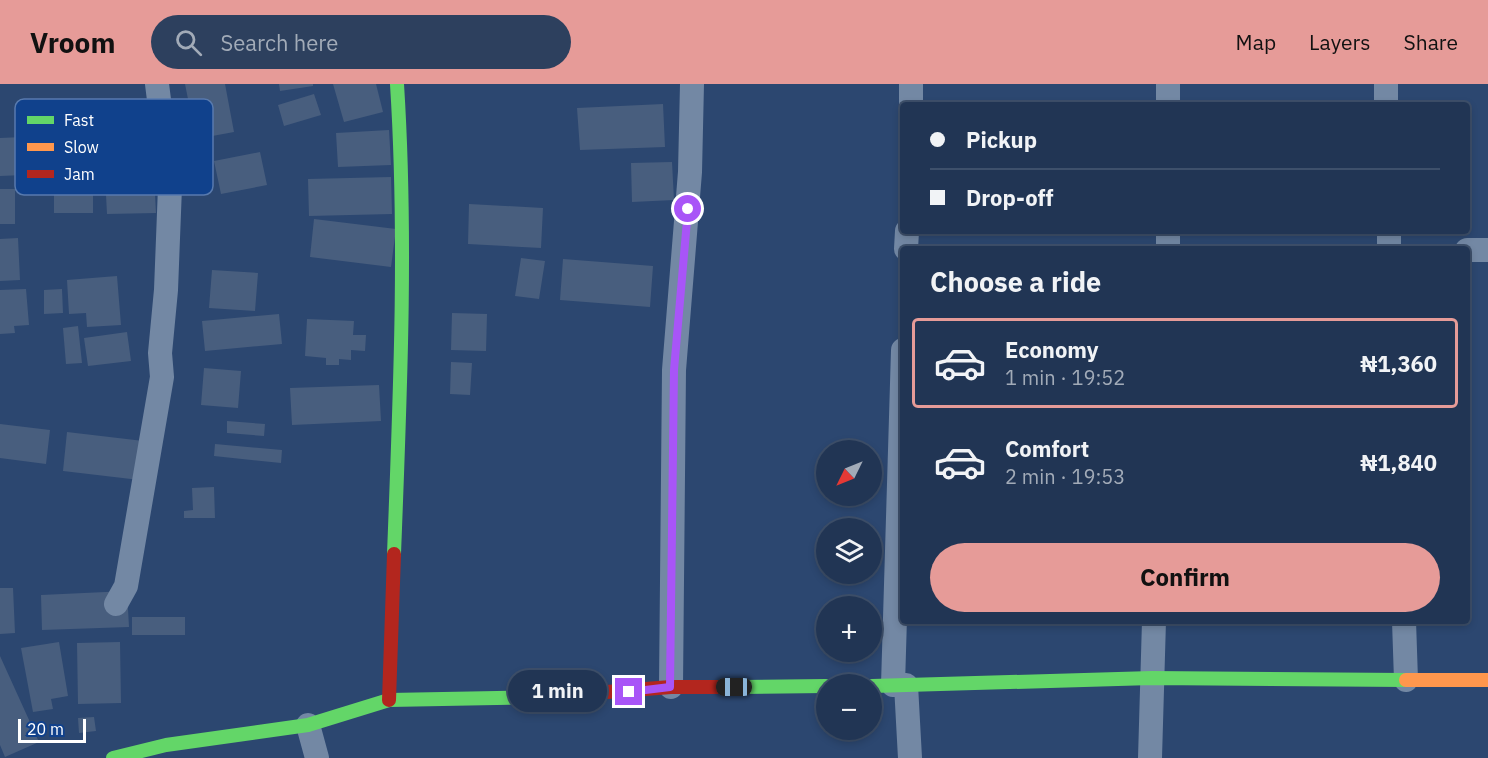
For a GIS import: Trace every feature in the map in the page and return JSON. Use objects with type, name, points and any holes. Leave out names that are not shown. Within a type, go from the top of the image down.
[{"type":"street","points":[[157,84],[159,99]]},
{"type":"street","points":[[389,700],[391,587],[405,227],[398,84]]},
{"type":"street","points":[[670,687],[674,370],[690,183],[692,84]]},
{"type":"street","points":[[910,102],[911,84]]},
{"type":"street","points":[[1168,84],[1168,102]]},
{"type":"street","points":[[1386,84],[1386,102]]},
{"type":"street","points":[[116,604],[126,586],[162,376],[160,353],[166,290],[170,195]]},
{"type":"street","points":[[1470,250],[1488,250]]},
{"type":"street","points":[[900,428],[890,686],[910,758]]},
{"type":"street","points":[[1150,758],[1154,624]]},
{"type":"street","points":[[1404,624],[1406,680]]},
{"type":"street","points":[[890,686],[1152,678],[1488,680]]},
{"type":"street","points":[[113,758],[166,746],[308,725],[389,700],[519,699],[670,687],[816,686]]},
{"type":"street","points":[[308,725],[317,758]]},
{"type":"building","points":[[185,84],[225,84],[234,132],[213,136],[213,99],[188,99]]},
{"type":"building","points":[[279,84],[313,84],[313,86],[280,91]]},
{"type":"building","points":[[333,84],[376,84],[383,112],[344,122]]},
{"type":"building","points":[[314,94],[321,115],[284,126],[278,105]]},
{"type":"building","points":[[663,104],[665,147],[580,150],[577,108]]},
{"type":"building","points":[[389,130],[391,165],[338,167],[336,133]]},
{"type":"building","points":[[15,137],[15,175],[0,176],[0,138]]},
{"type":"building","points":[[260,152],[267,185],[221,194],[214,161]]},
{"type":"building","points":[[672,162],[674,200],[632,202],[631,163]]},
{"type":"building","points":[[391,177],[392,214],[309,216],[308,179]]},
{"type":"building","points":[[0,189],[15,189],[15,224],[0,224]]},
{"type":"building","points":[[54,195],[93,195],[93,213],[54,213]]},
{"type":"building","points":[[106,195],[155,195],[156,213],[107,214]]},
{"type":"building","points":[[469,204],[543,208],[541,248],[468,244]]},
{"type":"building","points":[[314,219],[396,229],[391,267],[310,257]]},
{"type":"building","points":[[18,238],[20,280],[0,281],[0,239]]},
{"type":"building","points":[[521,258],[545,261],[539,299],[515,296]]},
{"type":"building","points":[[563,259],[653,266],[650,307],[560,300]]},
{"type":"building","points":[[212,270],[258,273],[255,311],[209,308]]},
{"type":"building","points":[[117,276],[121,325],[87,327],[86,313],[69,314],[67,280]]},
{"type":"building","points":[[26,289],[29,325],[14,326],[15,333],[0,334],[0,290]]},
{"type":"building","points":[[62,289],[63,313],[44,314],[44,290]]},
{"type":"building","points":[[452,313],[487,314],[486,351],[451,350]]},
{"type":"building","points":[[279,314],[282,344],[205,351],[202,321]]},
{"type":"building","points":[[307,319],[354,321],[353,335],[366,335],[365,351],[351,350],[351,360],[339,359],[339,365],[326,365],[326,358],[305,356]]},
{"type":"building","points":[[78,326],[82,363],[66,364],[63,328]]},
{"type":"building","points":[[127,332],[131,361],[88,366],[84,338]]},
{"type":"building","points":[[451,362],[472,363],[470,395],[450,394]]},
{"type":"building","points":[[204,368],[241,371],[238,408],[201,405]]},
{"type":"building","points":[[379,385],[381,421],[292,425],[290,388]]},
{"type":"building","points":[[227,421],[265,424],[264,436],[227,433]]},
{"type":"building","points":[[0,424],[50,430],[46,464],[0,458]]},
{"type":"building","points":[[67,432],[152,442],[148,481],[63,471]]},
{"type":"building","points":[[215,444],[282,450],[281,463],[214,456]]},
{"type":"building","points":[[214,487],[215,518],[184,518],[184,511],[193,510],[192,488]]},
{"type":"building","points":[[0,588],[13,588],[15,633],[0,634]]},
{"type":"building","points":[[127,591],[129,627],[42,630],[41,595]]},
{"type":"building","points":[[132,617],[185,617],[185,635],[132,635]]},
{"type":"building","points":[[59,642],[68,696],[51,699],[53,709],[33,712],[21,648]]},
{"type":"building","points":[[120,642],[121,703],[78,704],[77,643]]},
{"type":"building","points":[[0,656],[39,742],[5,757],[0,745]]},
{"type":"building","points":[[94,717],[96,731],[79,733],[78,718]]},
{"type":"traffic: fast","points":[[394,554],[402,260],[397,84]]},
{"type":"traffic: fast","points":[[882,686],[1152,678],[1406,680]]},
{"type":"traffic: fast","points":[[738,687],[816,686]]},
{"type":"traffic: fast","points":[[113,758],[166,745],[308,725],[389,700],[542,697]]},
{"type":"traffic: slow","points":[[1406,680],[1488,680]]},
{"type":"traffic: jam","points":[[389,700],[394,554]]},
{"type":"traffic: jam","points":[[542,697],[671,687],[738,687]]},
{"type":"route","points":[[629,692],[670,687],[674,370],[688,209]]}]
